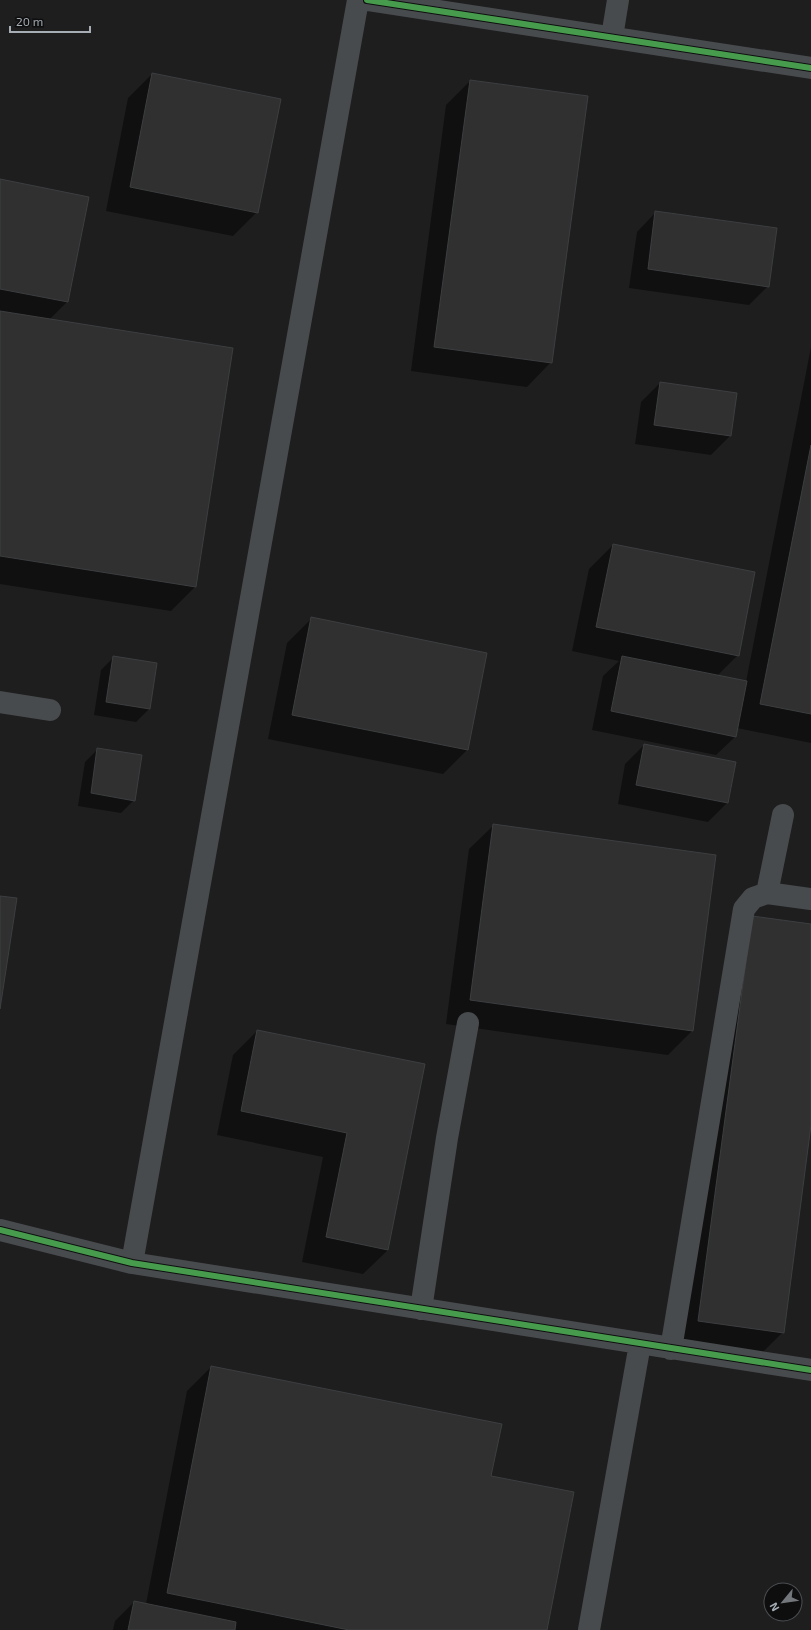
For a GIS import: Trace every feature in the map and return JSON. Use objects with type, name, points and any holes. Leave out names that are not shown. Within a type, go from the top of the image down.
[{"type":"street","points":[[132,1263],[358,0]]},
{"type":"street","points":[[367,0],[811,68]]},
{"type":"street","points":[[612,37],[618,0]]},
{"type":"street","points":[[0,702],[50,710]]},
{"type":"street","points":[[767,893],[783,816]]},
{"type":"street","points":[[671,1349],[744,909],[753,898],[767,893],[811,898]]},
{"type":"street","points":[[421,1309],[447,1138],[468,1023]]},
{"type":"street","points":[[0,1230],[132,1263],[811,1370]]},
{"type":"street","points":[[589,1630],[640,1344]]},
{"type":"shaded area","points":[[0,0],[811,0],[811,1630],[0,1630]]},
{"type":"building","points":[[152,73],[281,99],[258,213],[130,187]]},
{"type":"building","points":[[470,80],[588,96],[552,363],[434,347]]},
{"type":"building","points":[[0,179],[89,197],[68,302],[0,289]]},
{"type":"building","points":[[655,211],[777,228],[769,287],[648,269]]},
{"type":"building","points":[[0,311],[233,348],[196,587],[0,556]]},
{"type":"building","points":[[660,382],[737,393],[731,436],[654,425]]},
{"type":"building","points":[[811,445],[811,714],[760,704]]},
{"type":"building","points":[[613,544],[755,572],[739,656],[596,627]]},
{"type":"building","points":[[311,617],[487,653],[468,750],[292,715]]},
{"type":"building","points":[[113,656],[157,663],[150,709],[106,702]]},
{"type":"building","points":[[622,656],[747,681],[736,737],[611,711]]},
{"type":"building","points":[[644,744],[736,762],[728,803],[636,785]]},
{"type":"building","points":[[97,748],[142,755],[135,801],[91,793]]},
{"type":"building","points":[[493,824],[716,855],[693,1031],[470,1000]]},
{"type":"building","points":[[0,896],[17,898],[0,1009]]},
{"type":"building","points":[[752,916],[811,924],[811,1125],[784,1333],[698,1321]]},
{"type":"building","points":[[257,1030],[425,1064],[388,1250],[326,1237],[347,1133],[241,1111]]},
{"type":"building","points":[[211,1366],[502,1424],[491,1476],[574,1492],[547,1630],[349,1630],[167,1593]]},
{"type":"building","points":[[134,1601],[236,1622],[235,1630],[128,1630]]},
{"type":"cycle path","points":[[367,0],[811,68]]},
{"type":"cycle path","points":[[0,1230],[132,1263],[811,1370]]}]
